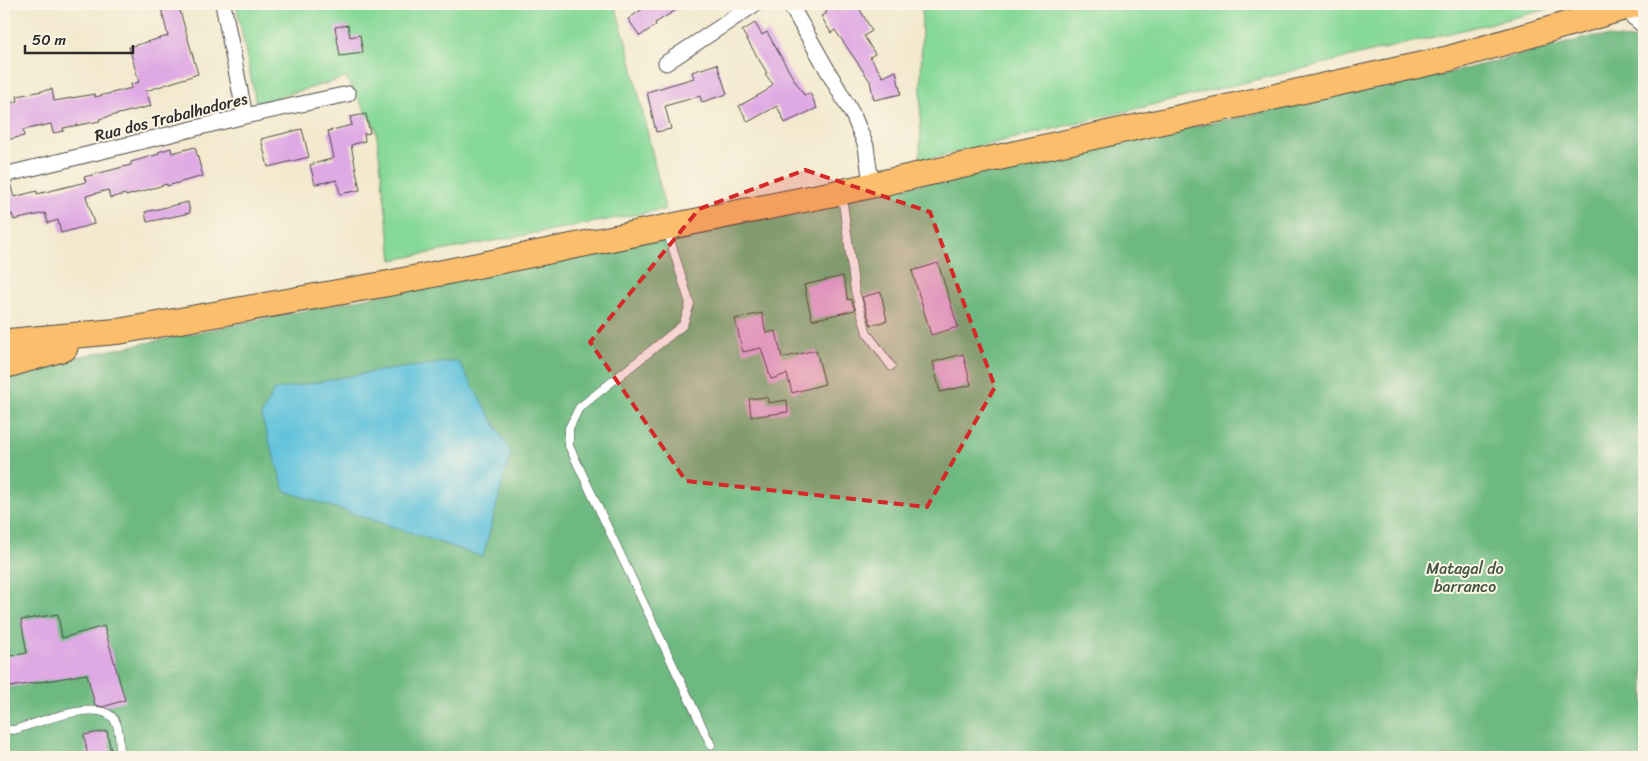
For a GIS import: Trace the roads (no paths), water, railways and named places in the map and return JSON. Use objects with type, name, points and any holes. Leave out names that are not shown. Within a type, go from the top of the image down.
[{"type":"highway","points":[[4,342],[121,331],[391,283],[841,192],[870,184],[1447,58],[1630,5]]},
{"type":"highway","points":[[4,366],[121,331]]},
{"type":"street","points":[[223,4],[245,116]]},
{"type":"street","points":[[666,63],[755,4]]},
{"type":"street","points":[[790,4],[854,116],[866,146],[870,184]]},
{"type":"street","points":[[1630,5],[1632,17],[1644,26]]},
{"type":"street","name":"Rua dos Trabalhadores","points":[[4,175],[245,116],[348,94]]},
{"type":"lane","points":[[841,192],[855,291],[867,333],[891,366]]},
{"type":"lane","points":[[666,228],[690,304],[683,325],[579,408],[569,428],[569,446],[710,745]]},
{"type":"lane","points":[[4,729],[14,730],[79,710],[105,713],[113,718],[118,730],[120,757]]},
{"type":"water","points":[[458,361],[511,452],[483,557],[285,491],[261,416],[274,390],[377,371]]},
{"type":"park label","name":"Matagal do barranco","points":[[1465,577]]}]
